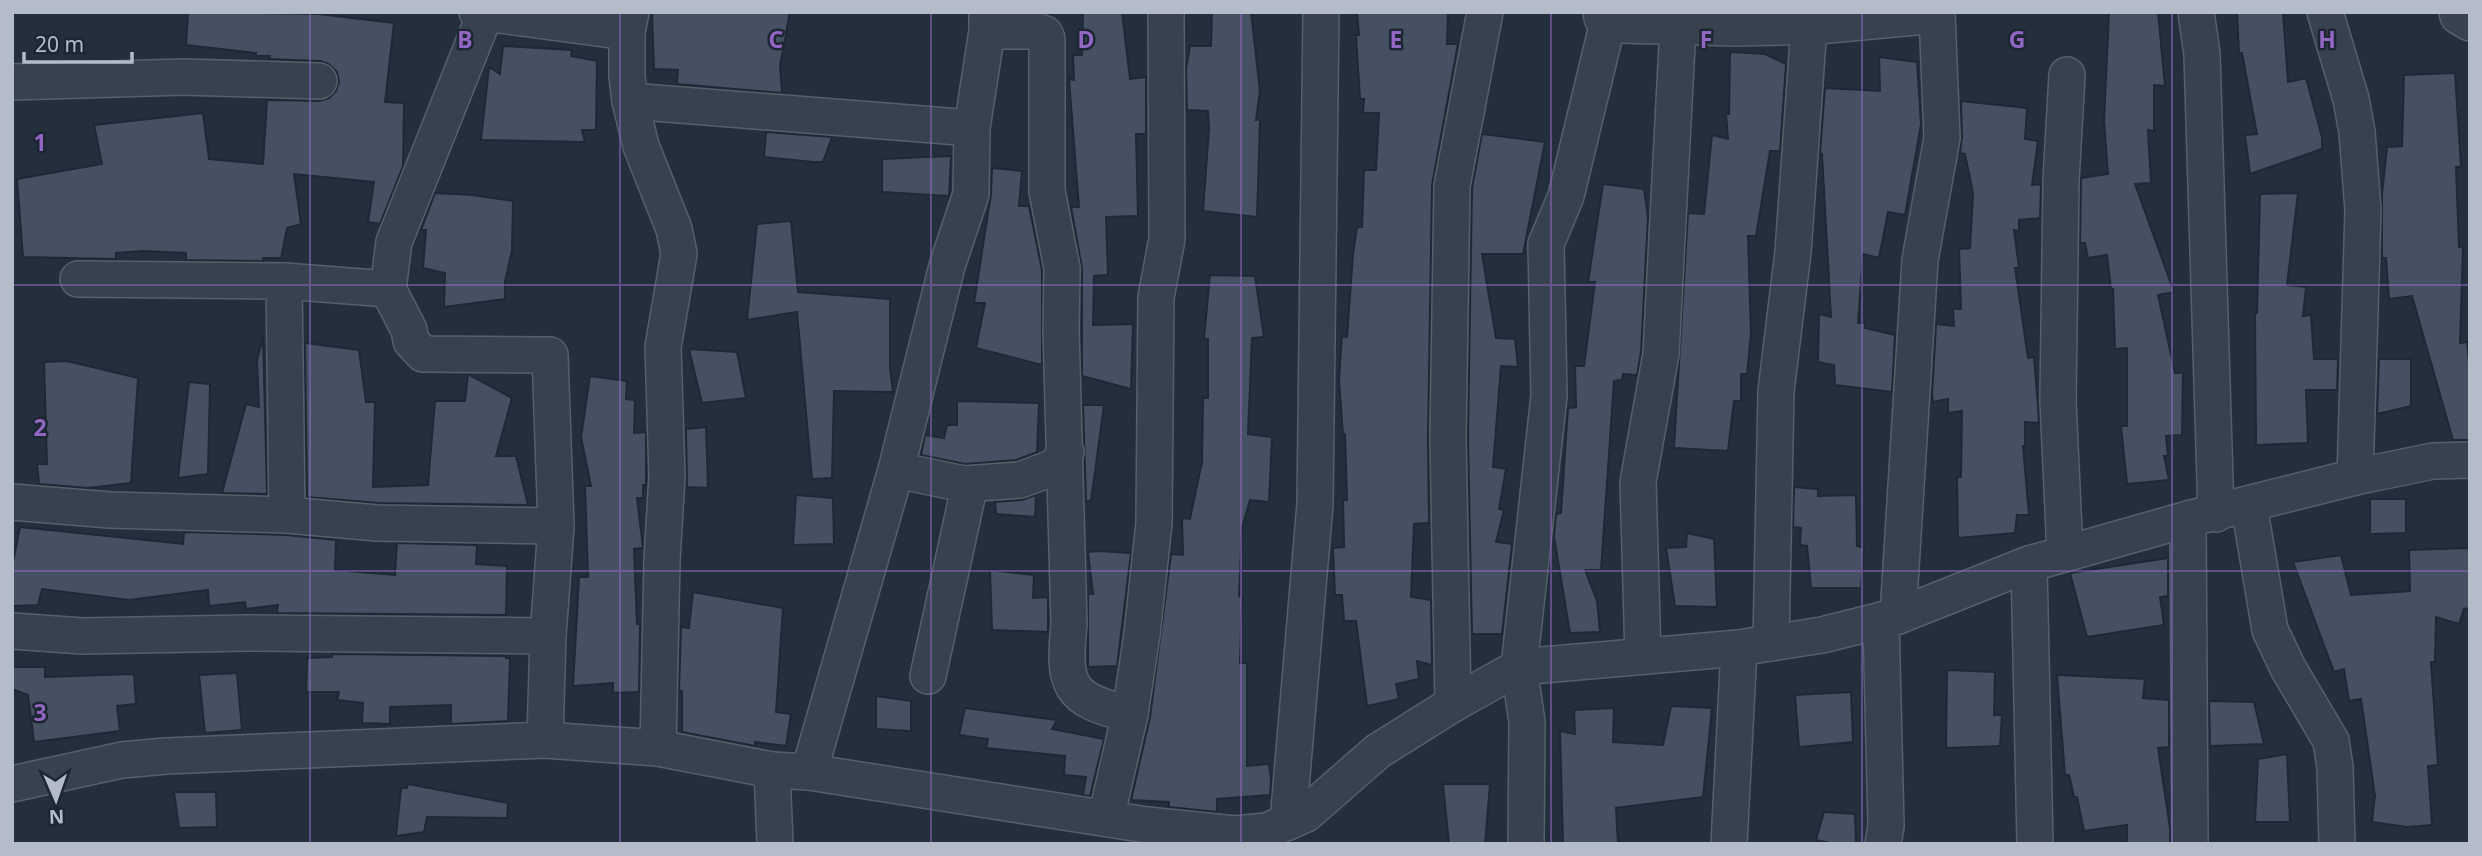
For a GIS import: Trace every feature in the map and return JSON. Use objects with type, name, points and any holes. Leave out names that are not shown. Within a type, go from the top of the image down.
[{"type":"street","points":[[1107,818],[1130,713],[1154,523],[1156,297],[1167,239],[1166,12]]},
{"type":"street","points":[[1288,822],[1315,504],[1321,12]]},
{"type":"street","points":[[1453,704],[1448,436],[1452,186],[1485,12]]},
{"type":"street","points":[[2190,844],[2202,517],[2202,54],[2196,12]]},
{"type":"street","points":[[2325,12],[2356,125],[2363,210],[2355,477]]},
{"type":"street","points":[[2457,12],[2458,16],[2470,23]]},
{"type":"street","points":[[545,740],[548,636],[556,526],[550,355],[423,354],[411,341],[409,330],[388,289],[394,242],[482,13],[629,22],[627,76],[630,101],[641,146],[674,229],[679,254],[663,347],[667,476],[662,560],[658,748]]},
{"type":"street","points":[[1527,844],[1527,722],[1519,667],[1549,396],[1546,244],[1566,196],[1604,17],[1620,25],[1678,26],[1736,20],[1809,26],[1937,14],[1942,138],[1920,260],[1890,618],[1886,826],[1883,844]]},
{"type":"street","points":[[809,772],[895,470],[947,266],[971,194],[972,128],[987,21],[1037,31],[1045,34],[1047,39],[1047,191],[1062,268],[1061,330],[1069,624],[1065,662],[1072,685],[1081,696],[1102,707],[1130,713]]},
{"type":"street","points":[[1643,656],[1638,482],[1661,354],[1678,26]]},
{"type":"street","points":[[1729,844],[1755,645],[1776,391],[1793,252],[1809,26]]},
{"type":"street","points":[[2065,554],[2058,401],[2061,180],[2067,75]]},
{"type":"street","points":[[12,82],[184,78],[318,81]]},
{"type":"street","points":[[630,101],[972,128]]},
{"type":"street","points":[[78,279],[285,281],[388,289]]},
{"type":"street","points":[[285,281],[287,514]]},
{"type":"street","points":[[895,470],[964,484],[1020,481],[1055,467],[1066,452]]},
{"type":"street","points":[[12,784],[122,760],[155,757],[545,740],[658,748],[772,770],[809,772],[1107,818],[1146,835],[1234,839],[1267,831],[1306,814],[1378,751],[1519,667],[1755,645],[1822,635],[1890,618],[2029,564],[2202,517],[2355,477],[2433,461],[2470,460]]},
{"type":"street","points":[[928,677],[969,494],[969,488],[964,484]]},
{"type":"street","points":[[12,502],[110,510],[287,514],[377,523],[556,526]]},
{"type":"street","points":[[2249,505],[2270,630],[2288,668],[2331,741],[2335,767],[2337,844]]},
{"type":"street","points":[[2029,564],[2035,844]]},
{"type":"street","points":[[12,631],[83,636],[247,633],[548,636]]},
{"type":"street","points":[[772,770],[775,844]]},
{"type":"building","points":[[188,12],[319,14],[394,23],[385,102],[404,103],[403,166],[380,224],[368,222],[374,182],[294,174],[301,224],[287,228],[281,258],[263,258],[264,261],[186,260],[186,253],[143,251],[116,253],[116,259],[23,257],[17,179],[102,164],[94,125],[203,113],[209,159],[263,164],[267,100],[319,101],[329,98],[336,91],[339,82],[337,72],[329,64],[320,61],[269,59],[270,56],[256,56],[256,53],[186,45]]},
{"type":"building","points":[[652,12],[790,12],[780,66],[782,93],[677,84],[678,70],[654,69]]},
{"type":"building","points":[[1083,12],[1122,12],[1130,79],[1146,77],[1146,134],[1136,134],[1138,216],[1106,217],[1108,275],[1094,276],[1093,325],[1133,324],[1131,389],[1082,376],[1082,268],[1071,207],[1079,207],[1069,79],[1074,80],[1073,55],[1082,55]]},
{"type":"building","points":[[1212,12],[1251,12],[1260,91],[1256,120],[1260,119],[1257,217],[1203,211],[1208,111],[1187,110],[1186,69],[1190,46],[1211,46]]},
{"type":"building","points":[[1357,12],[1448,12],[1447,44],[1458,44],[1432,185],[1429,523],[1414,524],[1411,597],[1431,600],[1432,665],[1417,661],[1419,679],[1396,684],[1399,699],[1367,706],[1356,621],[1344,621],[1342,595],[1335,595],[1333,548],[1344,547],[1343,500],[1347,500],[1345,434],[1343,435],[1339,380],[1342,336],[1347,337],[1353,254],[1357,227],[1362,227],[1364,170],[1376,170],[1379,113],[1363,113],[1364,99],[1360,99],[1356,35],[1359,35]]},
{"type":"building","points":[[2109,12],[2158,12],[2165,86],[2154,85],[2154,131],[2148,130],[2151,183],[2135,184],[2174,292],[2158,295],[2175,373],[2183,373],[2182,435],[2166,436],[2168,456],[2164,456],[2169,480],[2127,484],[2121,426],[2127,426],[2127,348],[2115,349],[2113,289],[2107,255],[2088,258],[2085,243],[2080,243],[2081,178],[2108,174],[2104,121]]},
{"type":"building","points":[[2237,12],[2283,12],[2288,82],[2306,78],[2322,137],[2322,149],[2250,174],[2245,135],[2257,134],[2242,53],[2239,53]]},
{"type":"building","points":[[503,46],[572,50],[571,56],[597,61],[596,130],[582,130],[585,142],[481,140],[489,67],[500,74]]},
{"type":"building","points":[[1730,52],[1765,54],[1786,64],[1780,151],[1770,151],[1756,236],[1748,236],[1751,333],[1747,374],[1741,374],[1741,401],[1734,401],[1728,451],[1674,448],[1688,213],[1704,214],[1712,135],[1728,139],[1726,114],[1729,114]]},
{"type":"building","points":[[1879,57],[1917,62],[1921,124],[1905,215],[1888,212],[1879,258],[1863,254],[1858,323],[1865,323],[1865,328],[1895,335],[1892,392],[1835,385],[1834,365],[1818,362],[1819,314],[1831,317],[1820,153],[1825,88],[1880,91]]},
{"type":"building","points":[[2455,73],[2461,167],[2456,167],[2459,247],[2463,247],[2460,343],[2467,342],[2470,371],[2470,440],[2453,440],[2412,296],[2389,299],[2386,258],[2382,258],[2382,194],[2387,147],[2402,146],[2404,75]]},
{"type":"building","points":[[1961,101],[2027,108],[2025,139],[2038,141],[2032,185],[2041,184],[2040,218],[2019,220],[2019,231],[2014,230],[2019,268],[2015,268],[2028,358],[2034,357],[2039,423],[2025,422],[2023,446],[2029,515],[2017,515],[2015,533],[1958,538],[1957,477],[1961,477],[1962,411],[1948,413],[1948,399],[1933,402],[1932,395],[1936,324],[1954,326],[1953,309],[1961,309],[1959,249],[1970,248],[1973,193],[1965,154],[1960,153]]},
{"type":"building","points":[[766,132],[832,137],[823,162],[813,162],[764,157]]},
{"type":"building","points":[[1482,134],[1545,142],[1523,254],[1482,254],[1496,338],[1515,339],[1518,367],[1501,366],[1493,467],[1506,469],[1499,509],[1504,510],[1496,542],[1512,544],[1502,634],[1472,634],[1468,437],[1472,188]]},
{"type":"building","points":[[951,156],[949,196],[882,192],[882,159]]},
{"type":"building","points":[[992,168],[1022,171],[1019,206],[1029,206],[1042,270],[1042,365],[976,348],[985,303],[974,303],[991,194]]},
{"type":"building","points":[[1603,184],[1644,189],[1648,217],[1641,352],[1637,375],[1623,374],[1622,380],[1614,381],[1601,570],[1585,570],[1597,601],[1600,632],[1570,633],[1554,537],[1556,514],[1561,513],[1568,408],[1576,407],[1575,366],[1584,366],[1595,282],[1588,282]]},
{"type":"building","points":[[435,193],[513,201],[512,251],[505,281],[505,299],[444,307],[445,273],[423,268],[426,230],[421,230]]},
{"type":"building","points":[[2298,193],[2287,285],[2306,287],[2303,316],[2311,315],[2314,359],[2338,359],[2337,390],[2306,390],[2308,443],[2256,445],[2255,313],[2260,194]]},
{"type":"building","points":[[791,221],[798,292],[890,299],[890,369],[893,392],[834,391],[832,478],[812,479],[797,312],[747,320],[757,224]]},
{"type":"building","points":[[1210,275],[1255,276],[1264,337],[1252,338],[1248,434],[1272,437],[1269,502],[1250,500],[1242,528],[1239,596],[1242,597],[1240,663],[1247,663],[1247,766],[1269,764],[1270,795],[1217,799],[1217,812],[1169,807],[1169,802],[1131,800],[1150,717],[1171,554],[1183,555],[1182,518],[1190,519],[1202,462],[1203,398],[1208,398],[1208,339],[1204,339]]},
{"type":"building","points":[[263,337],[267,494],[222,493],[246,404],[259,407],[257,360]]},
{"type":"building","points":[[305,343],[359,350],[366,402],[375,402],[373,487],[428,485],[435,401],[465,401],[468,374],[512,398],[496,456],[516,456],[528,505],[378,503],[307,497]]},
{"type":"building","points":[[689,349],[737,352],[746,398],[702,403]]},
{"type":"building","points":[[2379,359],[2411,359],[2411,406],[2377,414]]},
{"type":"building","points":[[67,361],[138,378],[131,483],[88,488],[39,484],[37,464],[47,464],[44,362]]},
{"type":"building","points":[[590,376],[627,381],[626,399],[635,400],[634,433],[646,432],[646,485],[643,485],[643,498],[637,498],[643,548],[634,549],[637,624],[640,624],[639,692],[613,693],[613,683],[573,686],[579,577],[588,577],[585,486],[591,486],[581,437]]},
{"type":"building","points":[[189,382],[210,384],[208,474],[178,478]]},
{"type":"building","points":[[957,401],[1039,403],[1037,452],[1016,460],[965,464],[921,455],[925,435],[944,438],[947,425],[957,425]]},
{"type":"building","points":[[1083,405],[1104,405],[1091,501],[1086,501]]},
{"type":"building","points":[[706,427],[708,488],[687,487],[686,429]]},
{"type":"building","points":[[1794,487],[1818,489],[1818,496],[1856,495],[1857,546],[1864,548],[1861,588],[1811,588],[1807,546],[1800,545],[1801,528],[1793,527]]},
{"type":"building","points":[[796,495],[833,498],[834,544],[793,545]]},
{"type":"building","points":[[1036,495],[1035,517],[996,514],[995,502],[1022,500]]},
{"type":"building","points":[[2370,499],[2406,499],[2406,533],[2370,534]]},
{"type":"building","points":[[20,527],[183,544],[184,532],[286,535],[336,540],[335,570],[395,575],[397,543],[477,545],[476,564],[507,566],[506,615],[277,613],[278,605],[246,609],[245,602],[209,606],[208,590],[129,600],[42,589],[38,605],[12,606],[12,567]]},
{"type":"building","points":[[1687,533],[1714,539],[1717,607],[1675,606],[1666,548],[1686,547]]},
{"type":"building","points":[[2470,548],[2470,608],[2464,609],[2459,624],[2436,617],[2435,662],[2431,662],[2438,765],[2428,766],[2432,825],[2407,827],[2372,822],[2375,796],[2361,699],[2349,701],[2344,669],[2334,672],[2293,562],[2341,555],[2351,595],[2410,591],[2409,550]]},
{"type":"building","points":[[1088,552],[1131,553],[1117,666],[1088,667],[1088,594],[1093,594]]},
{"type":"building","points":[[2168,558],[2168,596],[2160,597],[2164,625],[2087,637],[2070,573]]},
{"type":"building","points":[[990,570],[1034,575],[1033,598],[1048,597],[1048,632],[992,630]]},
{"type":"building","points":[[693,592],[783,608],[776,712],[791,714],[786,746],[755,742],[755,746],[682,732],[682,691],[679,691],[681,627],[689,628]]},
{"type":"building","points":[[332,654],[506,656],[510,658],[508,721],[451,724],[451,705],[390,707],[390,724],[362,723],[363,703],[337,700],[339,692],[306,692],[307,658],[332,657]]},
{"type":"building","points":[[12,667],[45,667],[45,677],[134,674],[136,704],[117,706],[120,731],[34,742],[28,695],[12,689]]},
{"type":"building","points":[[1947,670],[1995,672],[1994,715],[2002,715],[2000,746],[1946,748]]},
{"type":"building","points":[[237,673],[242,730],[205,733],[199,675]]},
{"type":"building","points":[[2057,675],[2145,679],[2143,698],[2169,700],[2169,747],[2158,748],[2170,844],[2127,844],[2127,825],[2084,831],[2077,797],[2074,797],[2069,775],[2065,775]]},
{"type":"building","points":[[1851,692],[1853,742],[1799,747],[1795,695]]},
{"type":"building","points":[[876,696],[911,701],[911,731],[876,729]]},
{"type":"building","points":[[2209,701],[2254,702],[2264,744],[2210,746]]},
{"type":"building","points":[[1671,706],[1712,708],[1703,797],[1616,808],[1618,844],[1563,844],[1560,731],[1575,734],[1574,710],[1614,708],[1613,742],[1663,745]]},
{"type":"building","points":[[965,708],[1057,720],[1052,729],[1104,739],[1090,796],[1083,795],[1086,777],[1064,775],[1065,756],[986,748],[988,739],[959,735]]},
{"type":"building","points":[[2287,754],[2290,822],[2255,822],[2258,759]]},
{"type":"building","points":[[408,784],[508,803],[507,818],[427,817],[424,832],[396,836],[401,788],[407,788]]},
{"type":"building","points":[[1443,784],[1490,784],[1485,844],[1449,844]]},
{"type":"building","points":[[174,792],[216,792],[217,827],[179,828]]},
{"type":"building","points":[[1824,812],[1855,814],[1856,844],[1816,840]]}]
